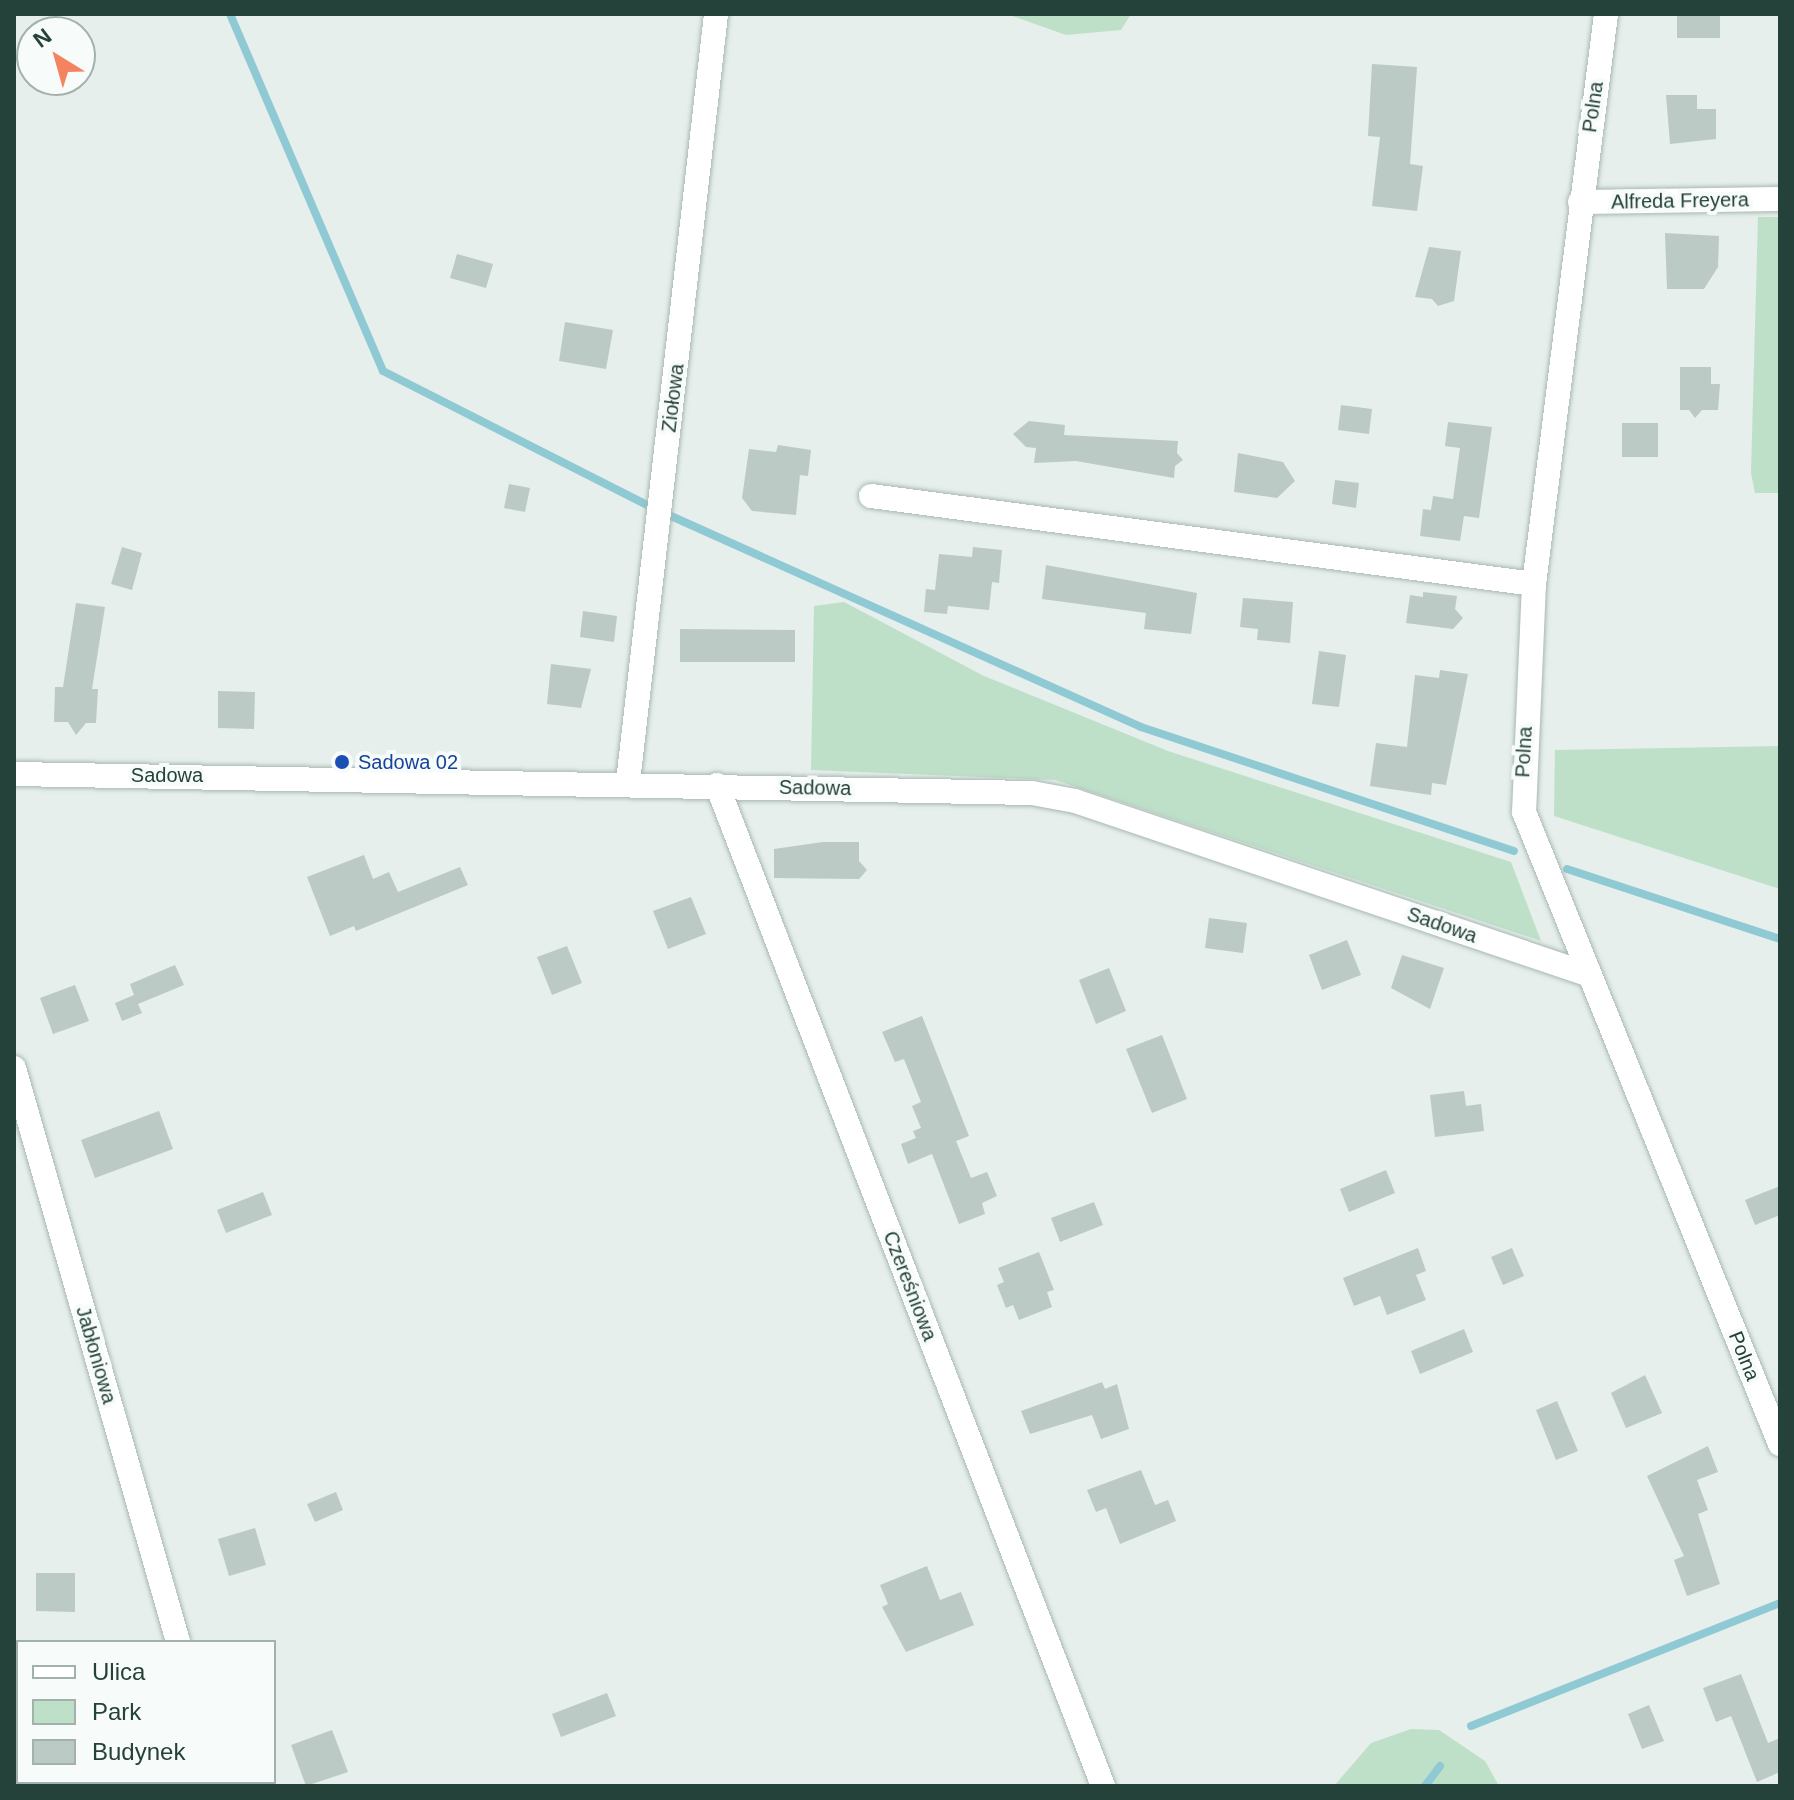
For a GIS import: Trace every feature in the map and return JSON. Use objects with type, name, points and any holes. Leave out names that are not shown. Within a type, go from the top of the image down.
[{"type":"street","name":"Ziołowa","points":[[628,782],[716,14]]},
{"type":"street","name":"Polna","points":[[1606,14],[1534,584],[1524,812],[1587,974],[1780,1444]]},
{"type":"street","name":"Alfreda Freyera","points":[[1580,202],[1780,199]]},
{"type":"street","points":[[871,496],[1534,584]]},
{"type":"street","name":"Sadowa","points":[[14,774],[628,782],[1032,793],[1075,801],[1587,974]]},
{"type":"street","name":"Czereśniowa","points":[[717,785],[1103,1786]]},
{"type":"street","name":"Jabłoniowa","points":[[14,1068],[177,1640]]},
{"type":"green space","points":[[1007,14],[1131,14],[1121,30],[1066,35]]},
{"type":"green space","points":[[1758,217],[1780,217],[1780,493],[1755,493],[1751,473]]},
{"type":"green space","points":[[844,602],[984,676],[1168,751],[1511,862],[1541,941],[1055,780],[811,770],[814,606]]},
{"type":"green space","points":[[1780,746],[1780,889],[1554,816],[1555,750]]},
{"type":"green space","points":[[14,1650],[16,1784],[188,1786],[14,1786]]},
{"type":"green space","points":[[1411,1729],[1439,1730],[1485,1761],[1499,1786],[1334,1786],[1371,1743]]},
{"type":"building","points":[[1677,14],[1720,14],[1720,38],[1677,38]]},
{"type":"building","points":[[1372,64],[1417,67],[1410,164],[1423,166],[1417,211],[1372,206],[1380,137],[1368,136]]},
{"type":"building","points":[[1666,95],[1697,95],[1697,109],[1716,109],[1716,139],[1670,144]]},
{"type":"building","points":[[1665,233],[1719,236],[1718,267],[1704,289],[1667,289]]},
{"type":"building","points":[[1429,247],[1461,251],[1454,301],[1438,306],[1432,299],[1415,297]]},
{"type":"building","points":[[457,254],[493,264],[486,288],[450,278]]},
{"type":"building","points":[[565,322],[613,330],[606,369],[559,361]]},
{"type":"building","points":[[1680,367],[1711,367],[1711,384],[1720,384],[1718,410],[1702,410],[1695,418],[1689,410],[1680,410]]},
{"type":"building","points":[[1341,405],[1372,409],[1369,434],[1338,430]]},
{"type":"building","points":[[1029,421],[1065,425],[1064,435],[1178,441],[1177,453],[1183,460],[1175,466],[1174,478],[1076,461],[1034,463],[1036,448],[1026,447],[1013,434]]},
{"type":"building","points":[[1448,422],[1492,427],[1479,518],[1464,516],[1460,541],[1420,536],[1423,509],[1431,510],[1433,496],[1453,499],[1460,448],[1445,446]]},
{"type":"building","points":[[1622,423],[1658,423],[1658,457],[1622,457]]},
{"type":"building","points":[[778,445],[811,450],[808,476],[800,475],[796,515],[752,511],[742,498],[749,449],[776,452]]},
{"type":"building","points":[[1238,453],[1283,462],[1295,481],[1277,498],[1234,492]]},
{"type":"building","points":[[1335,480],[1359,483],[1356,508],[1332,504]]},
{"type":"building","points":[[509,484],[530,488],[525,512],[504,508]]},
{"type":"building","points":[[122,547],[142,553],[132,590],[111,584]]},
{"type":"building","points":[[973,547],[1002,550],[999,583],[992,582],[989,610],[948,606],[947,614],[924,612],[926,589],[935,590],[939,554],[972,557]]},
{"type":"building","points":[[1046,565],[1197,593],[1191,634],[1144,629],[1146,613],[1042,599]]},
{"type":"building","points":[[1423,592],[1457,596],[1455,609],[1463,618],[1453,629],[1406,623],[1410,595],[1423,597]]},
{"type":"building","points":[[1243,598],[1293,602],[1290,643],[1257,640],[1258,629],[1240,627]]},
{"type":"building","points":[[76,603],[105,607],[92,689],[98,689],[96,723],[86,723],[76,735],[68,722],[54,722],[55,687],[63,687]]},
{"type":"building","points":[[583,611],[617,616],[614,642],[580,637]]},
{"type":"building","points":[[680,629],[795,630],[795,662],[680,662]]},
{"type":"building","points":[[1319,651],[1346,655],[1339,707],[1312,704]]},
{"type":"building","points":[[551,664],[591,669],[581,708],[547,704]]},
{"type":"building","points":[[1440,670],[1468,674],[1446,785],[1432,783],[1431,795],[1370,786],[1376,743],[1407,747],[1415,675],[1439,678]]},
{"type":"building","points":[[218,691],[255,692],[254,729],[218,728]]},
{"type":"building","points":[[823,842],[859,842],[859,861],[867,870],[859,879],[774,878],[774,849]]},
{"type":"building","points":[[364,855],[373,879],[389,872],[398,892],[460,867],[468,885],[356,931],[354,926],[330,936],[307,877]]},
{"type":"building","points":[[691,897],[706,934],[668,949],[653,911]]},
{"type":"building","points":[[1209,918],[1247,923],[1243,953],[1205,948]]},
{"type":"building","points":[[1347,940],[1361,975],[1322,990],[1309,955]]},
{"type":"building","points":[[567,946],[582,983],[552,995],[537,957]]},
{"type":"building","points":[[1402,955],[1444,968],[1430,1009],[1391,988]]},
{"type":"building","points":[[175,965],[184,985],[138,1004],[142,1013],[122,1021],[115,1003],[134,995],[130,984]]},
{"type":"building","points":[[1109,968],[1126,1011],[1096,1024],[1079,980]]},
{"type":"building","points":[[75,985],[89,1021],[53,1034],[40,998]]},
{"type":"building","points":[[922,1016],[969,1136],[956,1141],[971,1178],[987,1172],[997,1196],[982,1203],[985,1214],[959,1224],[932,1154],[908,1164],[901,1144],[916,1138],[913,1131],[921,1128],[912,1106],[921,1102],[904,1059],[895,1062],[882,1032]]},
{"type":"building","points":[[1162,1035],[1187,1099],[1152,1113],[1126,1049]]},
{"type":"building","points":[[1464,1091],[1466,1106],[1481,1104],[1484,1131],[1435,1137],[1430,1095]]},
{"type":"building","points":[[159,1111],[173,1149],[95,1178],[81,1140]]},
{"type":"building","points":[[1386,1170],[1395,1193],[1349,1212],[1340,1189]]},
{"type":"building","points":[[1780,1186],[1780,1215],[1755,1225],[1745,1200]]},
{"type":"building","points":[[263,1192],[272,1215],[226,1233],[217,1210]]},
{"type":"building","points":[[1094,1202],[1103,1225],[1060,1242],[1051,1218]]},
{"type":"building","points":[[1418,1248],[1426,1271],[1416,1275],[1426,1300],[1387,1315],[1380,1296],[1354,1306],[1343,1278]]},
{"type":"building","points":[[1512,1248],[1524,1276],[1503,1285],[1491,1257]]},
{"type":"building","points":[[1039,1252],[1054,1290],[1047,1292],[1052,1307],[1019,1320],[1013,1305],[1006,1308],[997,1285],[1004,1282],[998,1268]]},
{"type":"building","points":[[1464,1329],[1473,1352],[1420,1374],[1411,1351]]},
{"type":"building","points":[[1645,1375],[1662,1413],[1626,1428],[1611,1393]]},
{"type":"building","points":[[1102,1382],[1105,1389],[1117,1384],[1129,1429],[1101,1439],[1092,1415],[1030,1434],[1021,1411]]},
{"type":"building","points":[[1557,1401],[1578,1451],[1556,1460],[1536,1410]]},
{"type":"building","points":[[1708,1446],[1718,1472],[1697,1480],[1708,1510],[1698,1514],[1720,1584],[1687,1596],[1674,1560],[1684,1556],[1647,1476]]},
{"type":"building","points":[[1141,1470],[1155,1505],[1168,1500],[1176,1521],[1120,1544],[1106,1508],[1096,1512],[1087,1490]]},
{"type":"building","points":[[336,1492],[343,1510],[315,1522],[307,1504]]},
{"type":"building","points":[[255,1528],[266,1565],[229,1576],[218,1539]]},
{"type":"building","points":[[927,1566],[940,1600],[961,1592],[974,1625],[906,1652],[882,1607],[888,1604],[880,1585]]},
{"type":"building","points":[[36,1573],[75,1573],[75,1612],[36,1611]]},
{"type":"building","points":[[1741,1674],[1768,1743],[1780,1738],[1780,1772],[1757,1782],[1731,1716],[1716,1722],[1703,1688]]},
{"type":"building","points":[[607,1693],[616,1716],[561,1737],[552,1714]]},
{"type":"building","points":[[1649,1705],[1664,1741],[1642,1749],[1628,1714]]},
{"type":"building","points":[[332,1730],[348,1772],[306,1786],[291,1745]]},
{"type":"waterway","points":[[230,14],[383,371],[649,506]]},
{"type":"waterway","points":[[671,516],[1141,727],[1514,851]]},
{"type":"waterway","points":[[1567,869],[1780,939]]},
{"type":"waterway","points":[[1471,1726],[1780,1603]]},
{"type":"waterway","points":[[1425,1786],[1440,1766]]},
{"type":"place","name":"Sadowa 02","points":[[342,762]]}]
